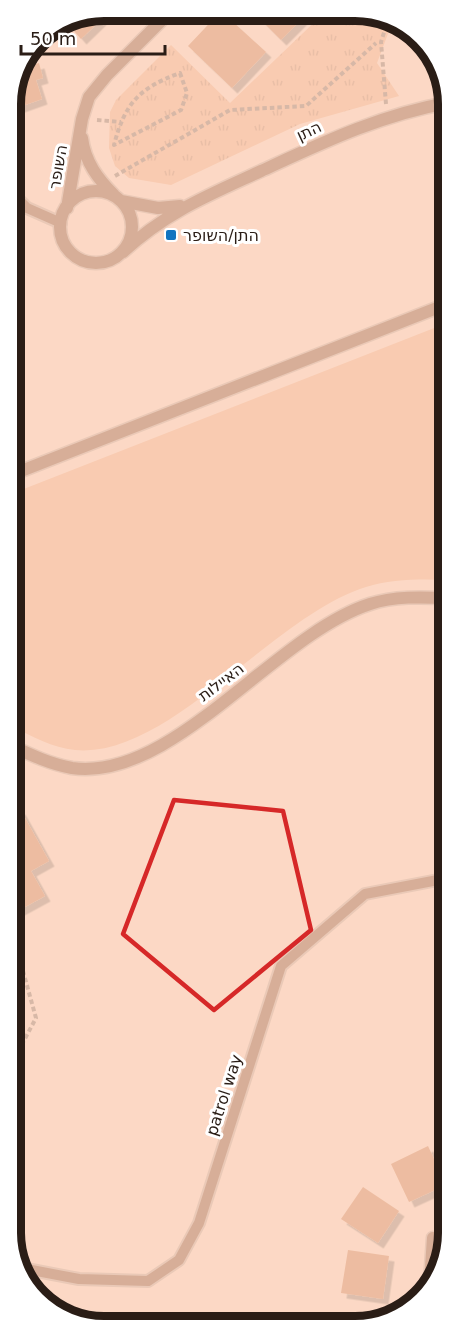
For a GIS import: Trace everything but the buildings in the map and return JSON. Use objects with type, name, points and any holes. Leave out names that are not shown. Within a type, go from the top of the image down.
[{"type":"street","name":"השופר","points":[[67,208],[81,125],[89,97],[161,21]]},
{"type":"street","name":"התן","points":[[123,252],[157,223],[190,204],[332,138],[388,117],[438,105]]},
{"type":"street","name":"השופר","points":[[81,125],[86,155],[102,183],[118,200]]},
{"type":"street","points":[[90,192],[106,193],[118,200],[128,210],[132,227],[129,242],[123,252],[103,263],[81,260],[65,245],[61,223],[67,208],[79,196],[90,192]]},
{"type":"street","name":"התן","points":[[118,200],[158,208],[190,204]]},
{"type":"street","points":[[21,471],[438,308]]},
{"type":"street","name":"האיילות","points":[[21,750],[52,763],[73,768],[98,767],[138,758],[183,732],[313,634],[338,618],[371,604],[395,599],[438,598]]},
{"type":"street","points":[[432,1264],[433,1238]]},
{"type":"lane","points":[[21,202],[27,208],[61,223]]},
{"type":"lane","name":"patrol way","points":[[30,1270],[79,1279],[148,1281],[179,1260],[199,1222],[281,966],[365,894],[438,880]]},
{"type":"path","points":[[386,27],[381,42],[388,117]]},
{"type":"path","points":[[102,183],[230,111],[306,106],[376,43]]},
{"type":"path","points":[[180,73],[187,93],[182,110],[114,145],[121,122],[130,103],[156,82],[180,73]]},
{"type":"path","points":[[81,125],[121,122]]},
{"type":"path","points":[[21,967],[36,1018],[21,1046]]},
{"type":"highlighted area","points":[[174,800],[283,811],[311,930],[214,1010],[123,934]]},
{"type":"green space","points":[[316,21],[355,21],[381,25],[390,29],[377,63],[399,96],[300,124],[171,185],[129,178],[115,166],[109,148],[110,112],[116,100],[171,45],[230,103]]},
{"type":"green space","points":[[438,327],[438,580],[386,582],[366,587],[330,603],[294,626],[184,710],[147,732],[111,747],[67,749],[42,741],[21,730],[21,490]]},
{"type":"place","name":"התן/השופר","points":[[171,235]]}]
